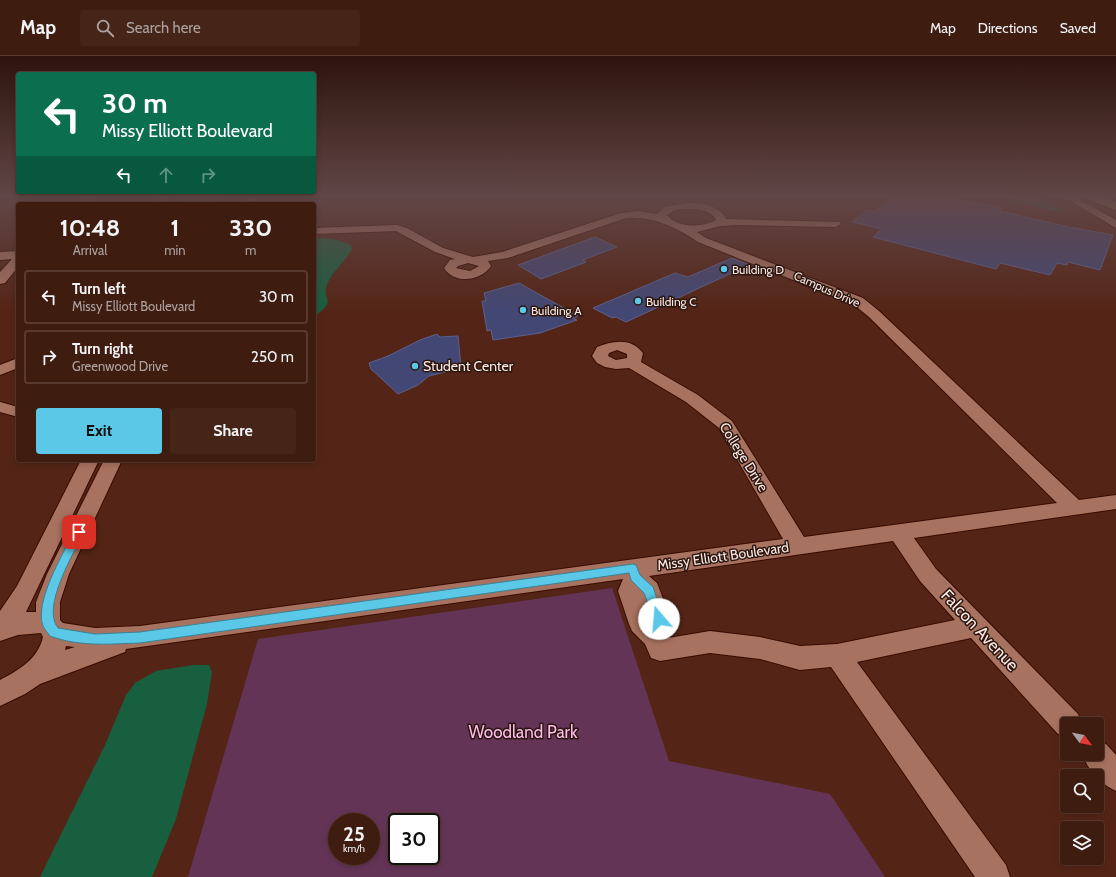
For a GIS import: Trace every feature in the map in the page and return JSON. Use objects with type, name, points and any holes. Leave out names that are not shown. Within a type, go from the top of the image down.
[{"type":"street","points":[[411,234],[439,250],[482,262],[485,266]]},
{"type":"street","points":[[504,254],[477,273],[460,274],[452,271],[450,268],[454,263],[504,254],[562,234]]},
{"type":"street","name":"Campus Drive","points":[[694,234],[702,240],[858,301],[1074,507]]},
{"type":"street","points":[[707,234],[706,236],[715,244]]},
{"type":"street","points":[[439,250],[454,263]]},
{"type":"street","points":[[0,256],[16,255]]},
{"type":"street","points":[[0,280],[16,262]]},
{"type":"street","name":"College Drive","points":[[630,362],[702,406],[726,424],[798,546]]},
{"type":"street","points":[[0,370],[16,365]]},
{"type":"street","points":[[0,407],[16,411]]},
{"type":"street","points":[[0,626],[11,616],[25,593],[89,462]]},
{"type":"street","points":[[11,690],[47,659],[54,645],[48,602],[58,574],[112,462]]},
{"type":"street","name":"Missy Elliott Boulevard","points":[[0,630],[24,622],[38,621],[51,629],[95,639],[140,637],[634,573],[898,531],[1116,502]]},
{"type":"street","name":"Falcon Avenue","points":[[898,531],[928,575],[1061,717]]},
{"type":"street","points":[[634,573],[649,590],[659,619],[658,643],[710,642],[760,648],[800,658],[837,655],[976,626]]},
{"type":"street","name":"Missy Elliott Boulevard","points":[[11,690],[101,648],[140,637]]},
{"type":"street","points":[[837,655],[994,877]]},
{"type":"street","points":[[1102,761],[1116,776]]},
{"type":"green space","name":"Woodland Park","points":[[612,588],[669,761],[830,794],[885,877],[188,877],[258,639]]},
{"type":"shaded area","points":[[316,238],[334,239],[351,245],[352,249],[328,282],[326,288],[327,303],[322,311],[316,316]]},
{"type":"shaded area","points":[[193,665],[209,665],[212,672],[207,704],[176,819],[152,877],[40,877],[105,745],[126,695],[135,683],[156,671]]},
{"type":"building","points":[[876,234],[1113,235],[1100,270],[1068,262],[1067,265],[1057,263],[1050,275],[1000,263],[996,269],[873,237]]},
{"type":"building","points":[[595,237],[617,247],[583,260],[586,262],[541,279],[518,265]]},
{"type":"building","name":"Building C","points":[[732,258],[749,265],[626,322],[616,317],[612,318],[593,308],[675,273],[688,277]]},
{"type":"building","name":"Building A","points":[[519,283],[578,316],[574,319],[577,320],[540,333],[493,340],[491,330],[487,331],[482,301],[486,301],[484,293]]},
{"type":"building","name":"Student Center","points":[[437,334],[440,337],[458,336],[461,368],[429,376],[418,385],[398,394],[371,369],[369,363]]},
{"type":"place","name":"Building D","points":[[724,269]]},
{"type":"place","name":"Building C","points":[[638,301]]},
{"type":"place","name":"Building A","points":[[523,310]]},
{"type":"place","name":"Student Center","points":[[415,366]]},
{"type":"route","points":[[79,532],[58,574],[48,602],[48,625],[52,628],[54,633],[95,639],[140,637],[633,568],[635,577],[649,590],[659,619]]}]
